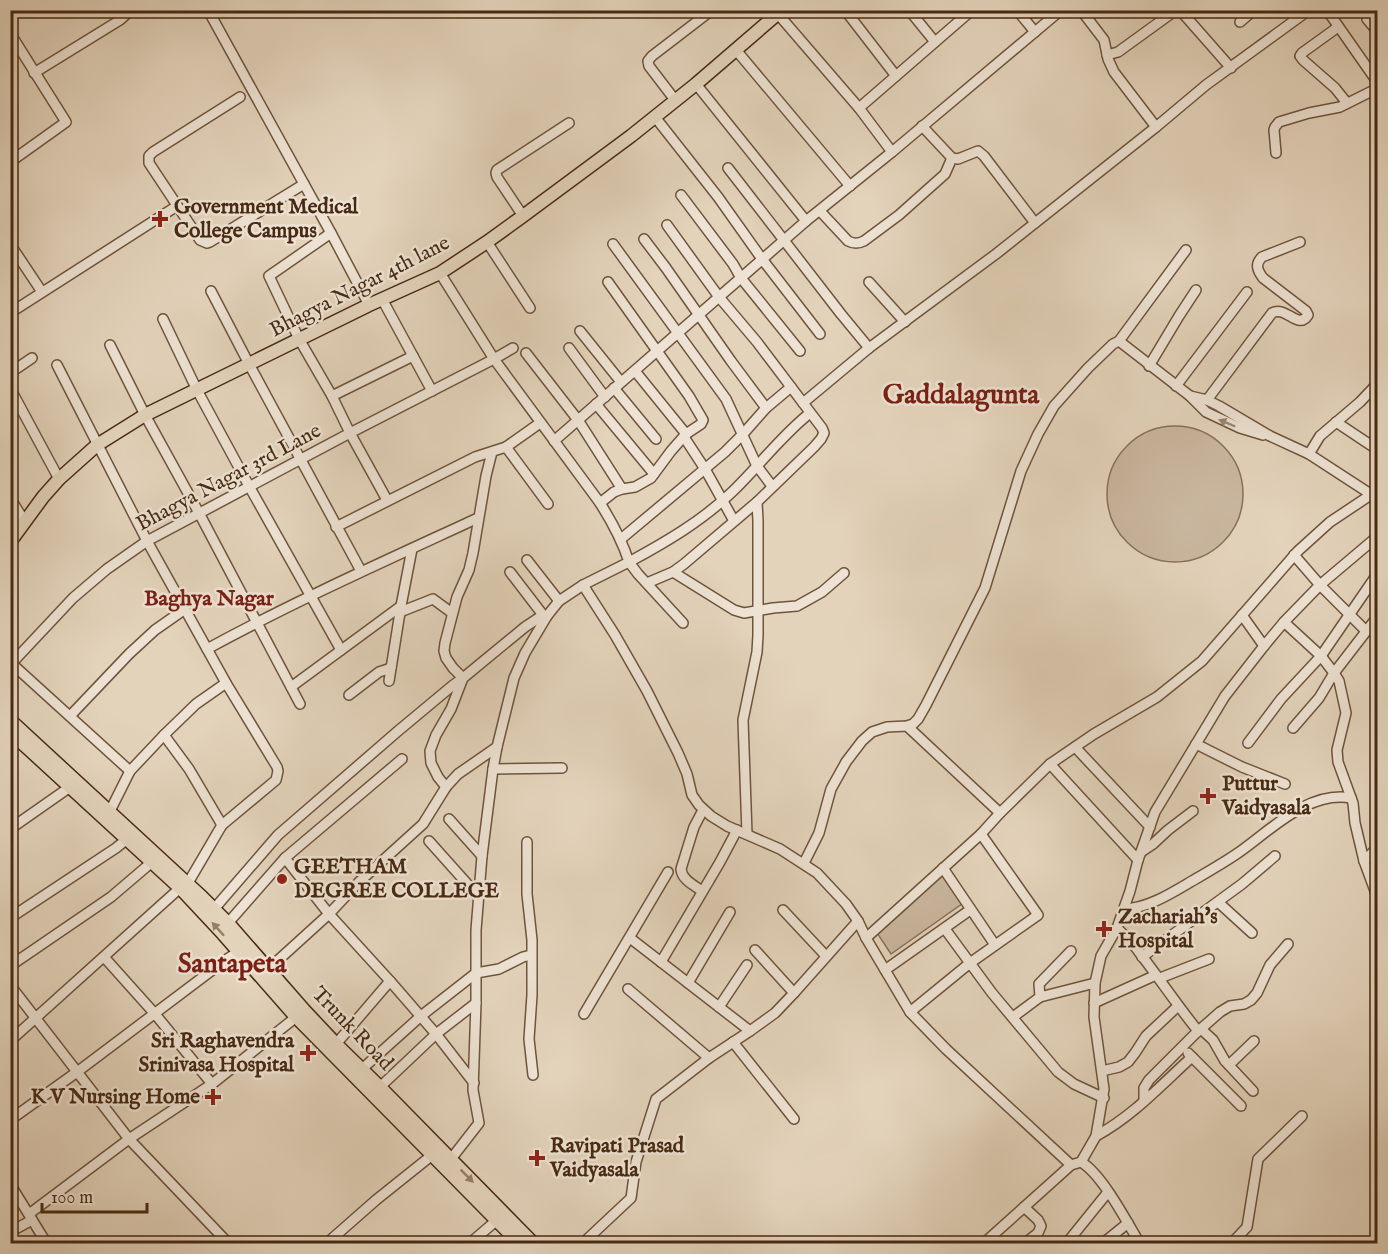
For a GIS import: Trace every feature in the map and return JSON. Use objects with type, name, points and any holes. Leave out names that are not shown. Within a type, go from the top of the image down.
[{"type":"main road","name":"Bhagya Nagar 4th lane","points":[[10,542],[58,478],[97,445],[145,416],[369,305],[440,273],[523,216],[655,117],[736,50],[774,14]]},
{"type":"main road","name":"Trunk Road","points":[[10,720],[184,886],[214,909],[228,923],[264,973],[300,1013],[362,1069],[436,1152],[451,1159],[534,1244]]},
{"type":"main road","points":[[10,732],[70,787],[107,814],[127,839],[152,862],[184,886],[238,952],[264,973]]},
{"type":"main road","points":[[300,1013],[384,1105],[436,1152],[520,1244]]},
{"type":"street","points":[[34,73],[120,20],[131,10]]},
{"type":"street","points":[[208,10],[369,305]]},
{"type":"street","points":[[675,100],[649,66],[648,61],[712,10]]},
{"type":"street","points":[[845,10],[896,76]]},
{"type":"street","points":[[909,10],[935,42]]},
{"type":"street","points":[[860,108],[972,10]]},
{"type":"street","points":[[1017,10],[1035,32]]},
{"type":"street","points":[[554,441],[806,221],[1061,10]]},
{"type":"street","points":[[1081,10],[1104,40],[1114,72],[1156,127]]},
{"type":"street","points":[[1107,55],[1118,52],[1178,10],[1231,68]]},
{"type":"street","points":[[1240,22],[1254,10]]},
{"type":"street","points":[[803,403],[869,348],[996,254],[1206,85],[1309,10]]},
{"type":"street","points":[[1327,10],[1377,83]]},
{"type":"street","points":[[774,14],[860,108],[892,152]]},
{"type":"street","points":[[1367,19],[1377,32]]},
{"type":"street","points":[[1338,27],[1300,56],[1335,88],[1347,103]]},
{"type":"street","points":[[10,33],[66,122],[10,162]]},
{"type":"street","points":[[736,50],[850,186]]},
{"type":"street","points":[[696,84],[806,221]]},
{"type":"street","points":[[1276,153],[1274,130],[1279,122],[1309,112],[1333,109],[1377,88]]},
{"type":"street","points":[[240,97],[149,156],[149,163],[200,240],[210,242],[304,184]]},
{"type":"street","points":[[655,117],[820,334]]},
{"type":"street","points":[[523,216],[496,177],[497,170],[569,123]]},
{"type":"street","points":[[922,126],[952,158],[958,159],[978,152],[984,156],[1035,223]]},
{"type":"street","points":[[820,211],[848,241],[853,244],[859,243],[899,215],[945,174],[952,158]]},
{"type":"street","points":[[728,168],[869,348]]},
{"type":"street","points":[[681,195],[741,278],[800,351]]},
{"type":"street","points":[[10,313],[177,206]]},
{"type":"street","points":[[647,583],[673,572],[757,502],[821,439],[824,433],[757,342],[719,297],[667,225]]},
{"type":"street","points":[[331,233],[268,276],[299,339],[387,500]]},
{"type":"street","points":[[644,239],[766,408]]},
{"type":"street","points":[[487,242],[530,308]]},
{"type":"street","points":[[1207,400],[1272,312],[1279,310],[1299,321],[1306,319],[1308,315],[1306,311],[1263,278],[1257,266],[1262,256],[1300,242]]},
{"type":"street","points":[[10,244],[42,292]]},
{"type":"street","points":[[614,244],[713,379],[726,399],[757,466],[772,486]]},
{"type":"street","points":[[804,863],[819,833],[831,789],[846,762],[862,741],[872,732],[887,727],[913,724],[922,712],[985,588],[1021,471],[1054,406],[1088,368],[1119,341],[1186,250]]},
{"type":"street","points":[[440,273],[494,359],[612,520],[629,562],[683,623]]},
{"type":"street","points":[[600,502],[614,492],[634,487],[651,478],[685,435],[703,422],[703,417],[608,282]]},
{"type":"street","points":[[869,282],[905,322]]},
{"type":"street","points":[[1149,366],[1196,290]]},
{"type":"street","points":[[211,291],[361,571]]},
{"type":"street","points":[[1176,386],[1247,292]]},
{"type":"street","points":[[382,299],[432,391]]},
{"type":"street","points":[[163,319],[197,390],[341,650]]},
{"type":"street","points":[[580,331],[656,439]]},
{"type":"street","points":[[1119,341],[1190,396],[1206,412],[1251,432],[1270,436]]},
{"type":"street","points":[[110,345],[145,416],[300,704]]},
{"type":"street","name":"Bhagya Nagar 3rd Lane","points":[[11,664],[73,598],[107,569],[147,540],[513,348]]},
{"type":"street","points":[[569,348],[605,397]]},
{"type":"street","points":[[526,352],[578,420],[622,489]]},
{"type":"street","points":[[332,396],[413,356]]},
{"type":"street","points":[[10,373],[32,358]]},
{"type":"street","points":[[10,1041],[184,886],[222,825],[276,780],[278,771],[273,758],[226,683],[147,540],[57,365]]},
{"type":"street","points":[[635,371],[685,435],[734,521]]},
{"type":"street","points":[[1309,454],[1320,436],[1360,402],[1377,383]]},
{"type":"street","points":[[621,539],[705,469],[743,434],[766,408],[791,387]]},
{"type":"street","points":[[11,390],[58,478]]},
{"type":"street","points":[[866,938],[981,834],[1050,764],[1157,697],[1202,661],[1294,555],[1330,522],[1375,493],[1309,454],[1270,436],[1219,406],[1190,396]]},
{"type":"street","points":[[596,404],[654,474]]},
{"type":"street","points":[[451,1159],[479,1123],[474,1083],[477,930],[482,856],[497,747],[514,678],[525,653],[545,616],[559,601],[583,585],[629,562],[703,518],[723,501],[810,413]]},
{"type":"street","points":[[1336,422],[1377,450]]},
{"type":"street","points":[[336,527],[474,457],[506,447],[540,423]]},
{"type":"street","points":[[506,447],[548,504]]},
{"type":"street","points":[[463,678],[446,658],[444,651],[446,632],[473,553],[492,452]]},
{"type":"street","points":[[10,498],[25,522]]},
{"type":"street","points":[[747,834],[743,720],[757,652],[757,502]]},
{"type":"street","points":[[207,649],[256,622],[361,571],[478,518]]},
{"type":"street","points":[[983,1244],[1071,1165],[1081,1162],[1096,1136],[1104,1089],[1094,1017],[1095,983],[1101,956],[1117,928],[1155,812],[1225,696],[1264,646],[1320,585],[1377,536]]},
{"type":"street","points":[[389,681],[412,549]]},
{"type":"street","points":[[1294,555],[1320,585],[1366,630]]},
{"type":"street","points":[[527,560],[559,601]]},
{"type":"street","points":[[510,572],[545,616]]},
{"type":"street","points":[[673,572],[744,614],[797,606],[822,592],[844,573]]},
{"type":"street","points":[[1248,743],[1281,699],[1321,656],[1377,573]]},
{"type":"street","points":[[583,585],[647,691],[687,774],[692,795],[703,810],[727,826],[780,849],[817,873],[835,891],[858,921],[910,1012],[987,1088],[1071,1165]]},
{"type":"street","points":[[291,687],[400,609],[433,599],[452,613]]},
{"type":"street","points":[[70,716],[129,654],[155,630],[185,609]]},
{"type":"street","points":[[1242,615],[1264,646]]},
{"type":"street","points":[[214,909],[278,835],[452,686],[525,627],[545,616]]},
{"type":"street","points":[[1293,728],[1319,698],[1334,672],[1377,616]]},
{"type":"street","points":[[1284,622],[1321,656],[1334,672],[1342,690],[1346,713],[1337,750],[1338,762],[1351,798],[1354,823],[1377,899]]},
{"type":"street","points":[[11,664],[130,771]]},
{"type":"street","points":[[349,695],[379,672],[391,668]]},
{"type":"street","points":[[446,787],[430,763],[430,751],[451,709],[463,678]]},
{"type":"street","points":[[107,814],[130,771],[196,704],[226,683]]},
{"type":"street","points":[[907,726],[1000,813]]},
{"type":"street","points":[[164,735],[189,768],[222,825]]},
{"type":"street","points":[[1196,744],[1242,767],[1285,784]]},
{"type":"street","points":[[264,973],[423,824],[446,787],[459,774],[497,747]]},
{"type":"street","points":[[1075,747],[1150,826]]},
{"type":"street","points":[[228,923],[285,858],[402,759]]},
{"type":"street","points":[[1050,764],[1140,856]]},
{"type":"street","points":[[493,769],[562,768]]},
{"type":"street","points":[[10,829],[70,787]]},
{"type":"street","points":[[1124,909],[1133,909],[1172,893],[1233,856],[1270,828],[1302,808],[1325,799],[1351,798]]},
{"type":"street","points":[[702,891],[684,878],[681,869],[694,826],[703,810]]},
{"type":"street","points":[[1140,856],[1193,811]]},
{"type":"street","points":[[449,819],[482,856]]},
{"type":"street","points":[[661,962],[737,830]]},
{"type":"street","points":[[910,1012],[970,963],[1038,915],[981,834]]},
{"type":"street","points":[[10,918],[127,839]]},
{"type":"street","points":[[429,841],[479,897]]},
{"type":"street","points":[[527,842],[527,894],[532,940],[529,1039],[533,1075]]},
{"type":"street","points":[[1364,861],[1377,847]]},
{"type":"street","points":[[1142,957],[1218,902],[1275,856]]},
{"type":"street","points":[[285,858],[329,914],[421,1016],[474,1083]]},
{"type":"street","points":[[10,966],[111,897],[152,862]]},
{"type":"street","points":[[943,868],[995,945]]},
{"type":"street","points":[[584,1014],[668,872]]},
{"type":"street","points":[[1218,902],[1252,933]]},
{"type":"street","points":[[783,910],[826,956]]},
{"type":"street","points":[[885,970],[970,910]]},
{"type":"street","points":[[688,984],[730,912]]},
{"type":"street","points":[[582,1244],[632,1198],[636,1162],[656,1099],[709,1058],[775,1013],[858,921]]},
{"type":"street","points":[[945,928],[992,993],[1058,1072],[1074,1084],[1104,1098]]},
{"type":"street","points":[[1117,928],[1140,952],[1178,1006],[1199,1030],[1213,1040],[1220,1054],[1253,1091]]},
{"type":"street","points":[[630,938],[750,1031]]},
{"type":"street","points":[[1144,1101],[1144,1088],[1149,1080],[1199,1030],[1230,1006],[1244,1004],[1251,1000],[1257,993],[1270,965],[1288,944]]},
{"type":"street","points":[[755,950],[794,993]]},
{"type":"street","points":[[1040,997],[1039,984],[1071,951]]},
{"type":"street","points":[[10,1120],[238,952]]},
{"type":"street","points":[[362,1069],[421,1016],[476,973],[499,969],[531,955]]},
{"type":"street","points":[[104,957],[212,1084]]},
{"type":"street","points":[[1094,1003],[1209,959]]},
{"type":"street","points":[[719,1007],[747,965]]},
{"type":"street","points":[[336,1044],[390,981]]},
{"type":"street","points":[[1013,1017],[1040,997],[1095,983]]},
{"type":"street","points":[[11,986],[129,1139],[226,1242]]},
{"type":"street","points":[[628,989],[709,1058]]},
{"type":"street","points":[[380,1087],[436,1034],[476,1003]]},
{"type":"street","points":[[1102,1071],[1128,1062],[1146,1036],[1178,1006]]},
{"type":"street","points":[[10,1232],[129,1139],[212,1084],[300,1013]]},
{"type":"street","points":[[1229,1065],[1254,1041]]},
{"type":"street","points":[[733,1042],[794,1119]]},
{"type":"street","points":[[1183,1046],[1241,1106]]},
{"type":"street","points":[[1096,1136],[1118,1124],[1192,1057]]},
{"type":"street","points":[[1231,1244],[1247,1227],[1258,1159],[1302,1116]]},
{"type":"street","points":[[330,1242],[376,1200],[436,1152]]},
{"type":"street","points":[[1081,1162],[1108,1192],[1140,1244]]},
{"type":"street","points":[[10,1184],[47,1244]]},
{"type":"street","points":[[1066,1244],[1108,1192]]},
{"type":"street","points":[[1024,1207],[1041,1226],[1038,1233],[1024,1244]]},
{"type":"street","points":[[469,1244],[497,1220]]},
{"type":"street","points":[[1101,1244],[1128,1223]]},
{"type":"shaded area","points":[[1175,426],[1201,431],[1213,437],[1223,446],[1232,456],[1238,468],[1243,494],[1238,520],[1232,532],[1223,542],[1213,551],[1201,557],[1175,562],[1149,557],[1137,551],[1127,542],[1118,532],[1112,520],[1107,494],[1112,468],[1118,456],[1127,446],[1137,437],[1149,431]]},
{"type":"shaded area","points":[[946,866],[966,901],[891,954],[873,927]]},
{"type":"place","name":"Government Medical College Campus","points":[[160,219]]},
{"type":"place","name":"Puttur Vaidyasala","points":[[1208,796]]},
{"type":"place","name":"GEETHAM DEGREE COLLEGE","points":[[282,879]]},
{"type":"place","name":"Zachariah's Hospital","points":[[1104,929]]},
{"type":"place","name":"Sri Raghavendra Srinivasa Hospital","points":[[308,1053]]},
{"type":"place","name":"K V Nursing Home","points":[[213,1097]]},
{"type":"place","name":"Ravipati Prasad Vaidyasala","points":[[537,1158]]},
{"type":"district","name":"Gaddalagunta","points":[[961,396]]},
{"type":"district","name":"Baghya Nagar","points":[[209,599]]},
{"type":"district","name":"Santapeta","points":[[232,965]]}]
